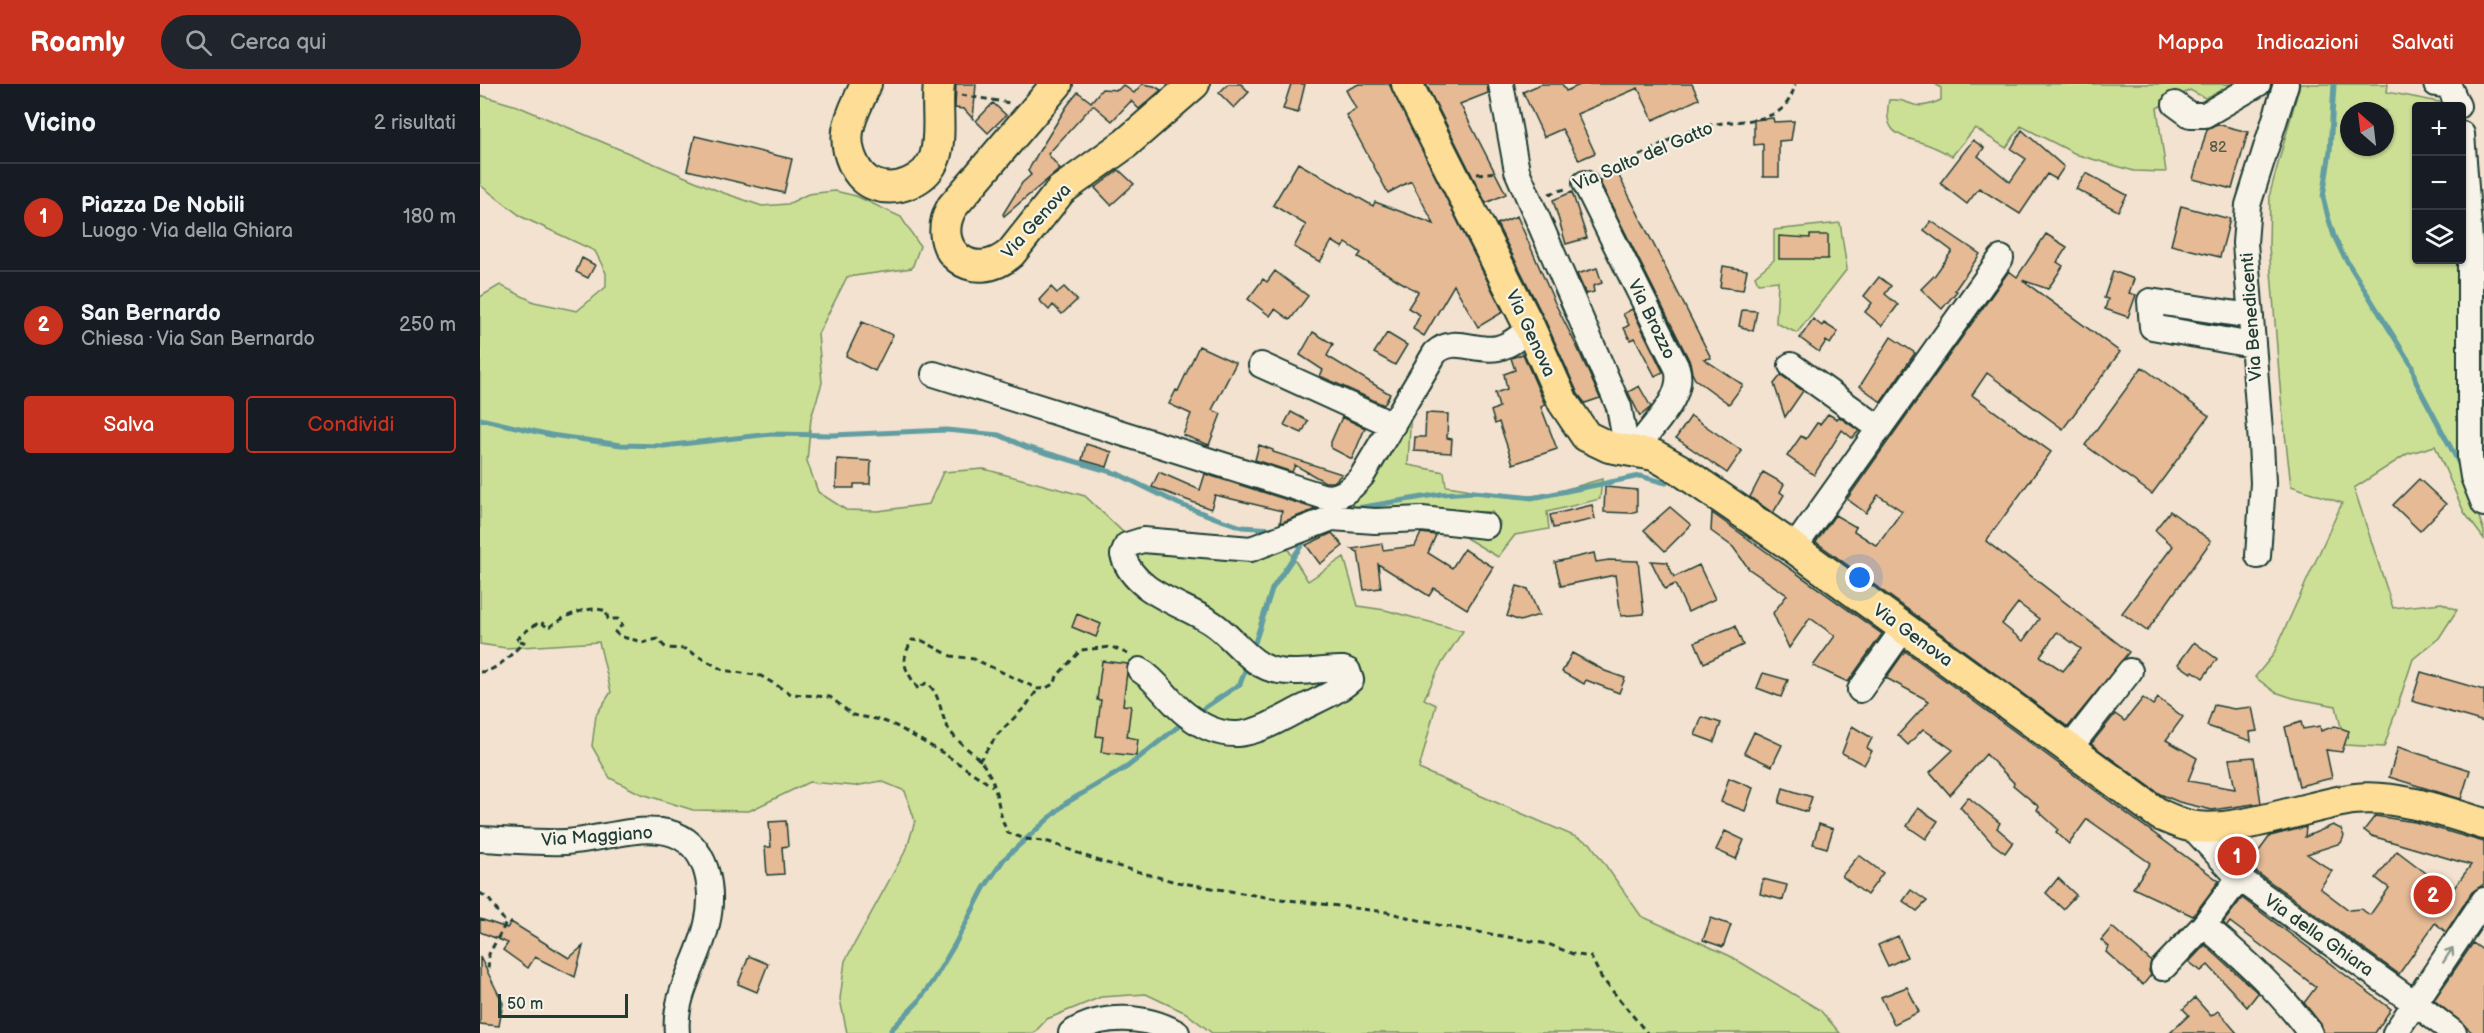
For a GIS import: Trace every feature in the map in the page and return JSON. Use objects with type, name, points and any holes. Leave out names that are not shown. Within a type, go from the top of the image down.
[{"type":"main road","points":[[866,84],[848,130],[848,144],[862,175],[875,185],[896,187],[918,179],[930,166],[937,144],[938,88]]},
{"type":"main road","name":"Via Genova","points":[[1057,84],[952,207],[946,218],[944,230],[946,240],[952,251],[968,263],[978,267],[992,266],[1003,261],[1061,190],[1125,144],[1194,84]]},
{"type":"main road","name":"Via Genova","points":[[1407,84],[1530,328],[1563,402],[1586,436],[1609,447],[1654,455],[1679,469],[1794,548],[2160,815],[2193,827],[2230,825],[2354,799],[2378,798],[2484,824]]},
{"type":"street","points":[[1500,84],[1517,171],[1619,407],[1624,434],[1630,450]]},
{"type":"street","points":[[2175,104],[2190,116],[2205,115],[2258,84]]},
{"type":"street","name":"Via Benedicenti","points":[[2258,556],[2263,483],[2245,243],[2248,205],[2286,84]]},
{"type":"street","points":[[2436,84],[2449,86],[2456,102]]},
{"type":"street","points":[[2464,156],[2470,241],[2470,458],[2473,477],[2484,504]]},
{"type":"street","name":"Via Brozzo","points":[[1585,183],[1677,368],[1680,379],[1674,398],[1630,450]]},
{"type":"street","points":[[1794,548],[2001,258]]},
{"type":"street","points":[[2251,316],[2150,301],[2152,327],[2252,345]]},
{"type":"street","points":[[1140,670],[1152,677],[1186,715],[1228,734],[1241,735],[1260,730],[1348,683],[1351,677],[1348,671],[1343,669],[1278,671],[1247,656],[1227,634],[1212,622],[1168,601],[1130,571],[1123,555],[1127,546],[1143,540],[1251,549],[1334,510],[1362,476],[1435,352],[1450,344],[1497,348],[1514,341],[1530,328]]},
{"type":"street","points":[[1261,364],[1393,425]]},
{"type":"street","points":[[1791,365],[1879,428]]},
{"type":"street","points":[[934,374],[1322,496],[1334,510],[1375,521],[1422,519],[1486,526]]},
{"type":"street","points":[[1860,690],[1904,628]]},
{"type":"street","points":[[2069,749],[2130,671]]},
{"type":"street","name":"Via della Ghiara","points":[[2193,827],[2239,878],[2454,1033]]},
{"type":"street","name":"Via Maggiano","points":[[480,839],[568,842],[645,830],[674,833],[688,842],[699,853],[706,870],[710,903],[707,925],[678,1007],[677,1033]]},
{"type":"street","points":[[2163,968],[2204,925],[2239,878]]},
{"type":"street","points":[[2395,1033],[2475,933],[2484,900]]},
{"type":"street","points":[[2204,925],[2260,973],[2290,1005],[2310,1033]]},
{"type":"street","points":[[1071,1033],[1080,1027],[1097,1022],[1123,1018],[1145,1020],[1166,1026],[1177,1033]]},
{"type":"path","name":"Via Salto del Gatto","points":[[1529,196],[1552,193],[1585,183],[1710,125],[1774,114],[1781,110],[1788,101],[1795,84]]},
{"type":"path","points":[[938,88],[1036,107]]},
{"type":"path","points":[[1454,176],[1517,171]]},
{"type":"path","points":[[480,672],[497,667],[510,656],[524,642],[516,640],[531,627],[541,622],[548,627],[577,613],[598,608],[606,611],[608,619],[618,619],[622,625],[615,632],[622,639],[642,643],[657,639],[666,648],[685,649],[723,670],[761,676],[791,694],[809,693],[830,697],[853,715],[881,720],[896,726],[943,753],[994,787]]},
{"type":"path","points":[[1140,670],[1133,656],[1112,647],[1086,649],[1077,654],[1057,676],[1056,683],[1038,689],[974,659],[951,656],[923,641],[912,640],[903,660],[906,671],[918,689],[926,683],[935,691],[948,727],[989,772],[1000,819],[1008,833],[1026,839],[1049,842],[1143,874],[1202,887],[1387,912],[1438,925],[1548,944],[1573,954],[1591,957],[1601,977],[1647,1033]]},
{"type":"path","points":[[979,761],[998,734],[1026,706],[1038,689]]},
{"type":"path","points":[[480,893],[488,898],[506,923],[489,954],[488,972]]},
{"type":"green space","points":[[1935,84],[2236,84],[2205,98],[2190,90],[2157,108],[2166,172],[2134,171],[2078,155],[2021,126],[2006,148],[1975,128],[1952,156],[1901,136],[1888,121],[1889,100],[1903,101],[1918,106],[1931,104],[1941,100],[1941,88]]},
{"type":"green space","points":[[2300,84],[2388,84],[2387,92],[2439,102],[2412,102],[2412,264],[2462,264],[2463,474],[2484,531],[2484,539],[2464,512],[2435,446],[2407,454],[2354,488],[2393,608],[2442,603],[2457,610],[2439,638],[2413,659],[2384,747],[2345,745],[2336,706],[2293,698],[2275,692],[2255,677],[2273,655],[2342,503],[2291,486],[2281,398],[2269,246],[2270,193]]},
{"type":"green space","points":[[480,95],[517,106],[721,192],[762,206],[788,204],[808,194],[835,191],[856,196],[901,217],[920,246],[912,268],[847,277],[818,334],[822,383],[811,418],[807,461],[818,492],[846,510],[878,511],[929,504],[943,472],[984,469],[1085,496],[1127,536],[1140,571],[1135,551],[1245,561],[1286,546],[1308,581],[1344,557],[1358,606],[1385,610],[1463,631],[1440,666],[1424,699],[1436,705],[1419,769],[1590,843],[1641,916],[1730,956],[1820,1010],[1840,1033],[1212,1033],[1186,1013],[1146,994],[1101,997],[1047,1019],[1034,1033],[847,1033],[840,999],[845,961],[907,848],[915,821],[905,791],[881,781],[855,786],[809,782],[749,811],[693,810],[639,793],[610,778],[592,746],[596,715],[611,692],[599,642],[506,648],[480,644],[480,297],[500,285],[534,302],[577,311],[606,287],[606,273],[595,251],[522,217],[480,185]]},
{"type":"green space","points":[[1840,223],[1847,269],[1797,333],[1776,323],[1778,281],[1758,283],[1755,276],[1774,260],[1774,230]]},
{"type":"green space","points":[[2484,243],[2484,445],[2479,450],[2478,244]]},
{"type":"green space","points":[[1411,407],[1408,465],[1444,472],[1446,486],[1518,497],[1554,492],[1602,479],[1600,499],[1547,512],[1549,529],[1515,535],[1498,557],[1466,538],[1466,534],[1489,537],[1499,530],[1500,522],[1492,512],[1355,510],[1352,503]]},
{"type":"building","points":[[956,84],[976,84],[973,119],[964,109],[955,108]]},
{"type":"building","points":[[1142,84],[1161,90],[1139,109],[1131,101],[1112,121],[1093,105],[1048,154],[1060,169],[1004,216],[1003,214],[1022,183],[1031,175],[1028,171],[1038,153],[1078,92],[1091,102],[1102,89],[1118,90],[1123,85],[1134,93]]},
{"type":"building","points":[[1228,84],[1241,84],[1249,92],[1234,108],[1219,93]]},
{"type":"building","points":[[1291,84],[1305,84],[1298,113],[1283,109]]},
{"type":"building","points":[[1359,84],[1389,84],[1503,312],[1478,327],[1454,285],[1424,336],[1413,329],[1420,315],[1408,308],[1418,292],[1358,257],[1361,253],[1346,243],[1343,248],[1332,241],[1320,262],[1294,247],[1306,225],[1273,205],[1298,163],[1373,206],[1375,202],[1434,224],[1411,181],[1388,193],[1346,115],[1356,109],[1346,90]]},
{"type":"building","points":[[1426,84],[1487,84],[1488,93],[1460,104],[1506,194],[1486,203]]},
{"type":"building","points":[[1541,84],[1562,84],[1566,91],[1582,84],[1692,84],[1699,99],[1653,120],[1638,88],[1577,114],[1595,153],[1579,160],[1562,129],[1544,137],[1523,92]]},
{"type":"building","points":[[993,103],[1006,115],[988,133],[976,121]]},
{"type":"building","points":[[1773,118],[1774,122],[1794,121],[1791,140],[1779,141],[1779,177],[1763,177],[1763,144],[1754,145],[1754,120]]},
{"type":"building","points":[[2217,124],[2248,132],[2232,189],[2193,179],[2207,129]]},
{"type":"building","points":[[2022,130],[2064,167],[2056,179],[2047,174],[2020,214],[1979,188],[1967,204],[1940,183],[1973,140],[1984,148],[1978,156],[2010,182],[2026,159],[2011,149]]},
{"type":"building","points":[[695,136],[792,159],[784,193],[687,170]]},
{"type":"building","points":[[1119,170],[1134,184],[1111,205],[1095,188]]},
{"type":"building","points":[[1617,172],[1711,358],[1704,359],[1743,385],[1729,404],[1695,379],[1692,373],[1690,362],[1599,180]]},
{"type":"building","points":[[2086,173],[2127,195],[2118,211],[2076,189]]},
{"type":"building","points":[[1572,192],[1587,238],[1566,244],[1553,200]]},
{"type":"building","points":[[2181,206],[2230,219],[2220,257],[2171,245]]},
{"type":"building","points":[[1517,216],[1600,398],[1585,403],[1578,394],[1545,320],[1497,224]]},
{"type":"building","points":[[1931,221],[1980,254],[1955,290],[1957,291],[1942,309],[1921,289],[1935,275],[1952,251],[1924,230]]},
{"type":"building","points":[[2046,234],[2067,247],[2057,262],[2063,266],[2048,289],[2022,280],[2120,352],[2063,429],[1987,373],[1972,395],[2051,452],[1986,541],[2129,652],[2068,727],[1816,542],[1835,515],[1856,527],[1854,531],[1877,546],[1902,511],[1878,495],[1866,513],[1847,499],[2009,271],[2017,277]],"holes":[[[2018,603],[2039,619],[2023,641],[2002,624]],[[2057,632],[2081,649],[2063,671],[2040,656]]]},
{"type":"building","points":[[1810,235],[1828,235],[1828,259],[1779,259],[1779,236],[1810,238]]},
{"type":"building","points":[[582,258],[595,265],[588,278],[576,272]]},
{"type":"building","points":[[1723,266],[1747,270],[1743,290],[1720,287]]},
{"type":"building","points":[[1597,268],[1602,283],[1593,286],[1594,292],[1586,294],[1577,274]]},
{"type":"building","points":[[1275,271],[1308,296],[1290,320],[1275,309],[1270,316],[1248,299],[1263,279],[1267,282]]},
{"type":"building","points":[[2113,271],[2134,279],[2129,293],[2136,295],[2128,317],[2105,309],[2108,299],[2104,298]]},
{"type":"building","points":[[1879,277],[1891,286],[1885,294],[1898,305],[1882,326],[1865,312],[1872,303],[1864,296]]},
{"type":"building","points":[[1051,287],[1057,293],[1064,287],[1077,300],[1062,314],[1053,305],[1049,310],[1039,300]]},
{"type":"building","points":[[1632,309],[1663,372],[1655,376],[1635,338],[1630,340],[1624,328],[1629,325],[1623,314]]},
{"type":"building","points":[[1742,310],[1757,311],[1753,331],[1739,326]]},
{"type":"building","points":[[1813,319],[1822,326],[1824,323],[1838,332],[1830,344],[1826,341],[1819,352],[1800,338]]},
{"type":"building","points":[[862,322],[893,335],[875,371],[846,356]]},
{"type":"building","points":[[1313,332],[1333,344],[1327,356],[1390,394],[1384,405],[1320,376],[1323,370],[1300,355]]},
{"type":"building","points":[[1387,333],[1407,345],[1395,365],[1374,353]]},
{"type":"building","points":[[1891,337],[1915,353],[1881,402],[1860,386]]},
{"type":"building","points":[[1199,346],[1236,363],[1212,410],[1221,414],[1209,445],[1183,435],[1191,414],[1169,404],[1176,390],[1178,391]]},
{"type":"building","points":[[1523,354],[1545,405],[1541,407],[1557,449],[1513,464],[1499,422],[1495,424],[1491,411],[1499,407],[1495,393],[1507,389],[1504,374],[1515,370],[1511,358]]},
{"type":"building","points":[[2142,367],[2209,416],[2152,494],[2085,445]]},
{"type":"building","points":[[1781,375],[1803,391],[1785,417],[1774,384]]},
{"type":"building","points":[[1639,386],[1651,407],[1640,416],[1628,392]]},
{"type":"building","points":[[1291,412],[1308,421],[1302,433],[1284,425]]},
{"type":"building","points":[[1426,413],[1448,414],[1447,438],[1452,439],[1451,453],[1414,451],[1415,437],[1425,437]]},
{"type":"building","points":[[1828,414],[1837,419],[1839,417],[1859,431],[1852,438],[1842,430],[1814,475],[1787,456],[1801,436],[1806,439],[1817,423],[1820,424]]},
{"type":"building","points":[[1691,416],[1742,451],[1727,473],[1676,438]]},
{"type":"building","points":[[1342,417],[1365,428],[1352,459],[1331,448],[1331,442]]},
{"type":"building","points":[[1086,444],[1112,452],[1107,467],[1082,460]]},
{"type":"building","points":[[1259,445],[1273,452],[1342,474],[1334,482],[1325,482],[1295,465],[1292,472],[1255,460]]},
{"type":"building","points":[[837,459],[871,461],[870,484],[854,484],[854,488],[836,488]]},
{"type":"building","points":[[1159,472],[1200,490],[1205,474],[1316,509],[1280,523],[1282,511],[1215,495],[1211,509],[1152,487]]},
{"type":"building","points":[[1763,472],[1784,484],[1780,492],[1784,495],[1773,513],[1750,497]]},
{"type":"building","points":[[2419,479],[2446,504],[2420,531],[2393,505]]},
{"type":"building","points":[[1605,487],[1637,490],[1637,511],[1604,512]]},
{"type":"building","points":[[1592,505],[1595,519],[1553,528],[1550,515]]},
{"type":"building","points":[[1670,507],[1691,525],[1665,551],[1644,530]]},
{"type":"building","points":[[2170,511],[2211,541],[2147,631],[2122,613],[2173,546],[2155,530]]},
{"type":"building","points":[[1712,513],[1882,634],[1848,682],[1813,666],[1835,636],[1810,618],[1789,648],[1773,613],[1787,595],[1749,569],[1733,547],[1711,531]]},
{"type":"building","points":[[1332,533],[1343,546],[1320,564],[1306,545]]},
{"type":"building","points":[[1421,533],[1436,535],[1428,553],[1452,568],[1464,549],[1493,567],[1467,609],[1434,588],[1429,596],[1378,564],[1381,588],[1364,590],[1358,552],[1352,549],[1382,544],[1383,550],[1415,546]]},
{"type":"building","points":[[1594,553],[1596,562],[1638,561],[1644,614],[1621,616],[1615,575],[1561,586],[1555,562]]},
{"type":"building","points":[[1651,561],[1667,562],[1674,577],[1699,565],[1715,599],[1688,612],[1675,584],[1665,589]]},
{"type":"building","points":[[1517,586],[1528,589],[1539,615],[1520,621],[1507,616]]},
{"type":"building","points":[[1077,614],[1101,624],[1096,637],[1072,627]]},
{"type":"building","points":[[1735,626],[1743,645],[1704,663],[1695,642]]},
{"type":"building","points":[[2194,642],[2217,659],[2203,678],[2178,664]]},
{"type":"building","points":[[1905,651],[2219,881],[2193,916],[2133,888],[2150,863],[2087,819],[2069,844],[2056,832],[2058,829],[2037,810],[2039,807],[2013,785],[2014,783],[1986,754],[1950,795],[1930,772],[1953,750],[1923,729],[1908,745],[1898,735],[1929,701],[1886,678]]},
{"type":"building","points":[[1572,653],[1605,671],[1625,678],[1619,693],[1586,680],[1584,684],[1562,672]]},
{"type":"building","points":[[1102,661],[1128,664],[1123,705],[1131,706],[1127,737],[1138,739],[1136,756],[1101,752],[1103,737],[1096,736],[1101,700],[1097,700]]},
{"type":"building","points":[[2421,672],[2484,690],[2484,722],[2412,701]]},
{"type":"building","points":[[1763,673],[1788,680],[1781,697],[1757,688]]},
{"type":"building","points":[[2143,698],[2153,705],[2158,698],[2183,717],[2166,740],[2197,758],[2188,781],[2235,789],[2229,759],[2254,757],[2261,803],[2212,810],[2179,802],[2160,794],[2091,744],[2115,714],[2125,721]]},
{"type":"building","points":[[2214,705],[2234,709],[2252,707],[2257,731],[2250,732],[2251,741],[2207,726]]},
{"type":"building","points":[[1702,717],[1721,723],[1714,742],[1695,735]]},
{"type":"building","points":[[2301,722],[2303,729],[2320,726],[2321,731],[2335,726],[2349,731],[2342,752],[2326,750],[2332,778],[2299,786],[2285,727]]},
{"type":"building","points":[[1852,726],[1872,738],[1867,748],[1872,751],[1864,765],[1842,753]]},
{"type":"building","points":[[1754,732],[1782,745],[1772,766],[1744,753]]},
{"type":"building","points":[[2398,747],[2470,770],[2461,799],[2389,777]]},
{"type":"building","points":[[1729,778],[1753,788],[1745,811],[1721,802]]},
{"type":"building","points":[[1783,788],[1812,797],[1807,812],[1779,803]]},
{"type":"building","points":[[1968,797],[2000,823],[1997,828],[2013,842],[2005,853],[1993,844],[1960,807]]},
{"type":"building","points":[[1918,808],[1938,821],[1926,839],[1907,826]]},
{"type":"building","points":[[2375,816],[2415,822],[2484,842],[2484,884],[2472,892],[2446,932],[2435,923],[2399,974],[2248,866],[2270,836],[2306,827],[2305,837],[2333,825],[2341,829],[2344,836],[2341,843],[2307,854],[2332,871],[2320,888],[2349,910],[2361,909],[2370,915],[2389,888],[2376,878],[2397,851],[2451,892],[2471,865],[2372,836],[2364,830]]},
{"type":"building","points":[[786,821],[788,846],[782,847],[784,874],[767,875],[765,847],[771,847],[769,822]]},
{"type":"building","points":[[1819,824],[1833,829],[1827,848],[1813,844]]},
{"type":"building","points":[[1725,831],[1744,840],[1736,859],[1716,850]]},
{"type":"building","points":[[1859,855],[1883,873],[1867,895],[1842,876]]},
{"type":"building","points":[[2058,878],[2076,895],[2063,909],[2046,893]]},
{"type":"building","points":[[1763,879],[1787,885],[1783,900],[1760,894]]},
{"type":"building","points":[[1911,890],[1927,901],[1917,911],[1903,901]]},
{"type":"building","points":[[2242,898],[2391,1009],[2375,1033],[2324,1033],[2321,1024],[2304,1003],[2316,987],[2230,922],[2227,926],[2223,923]]},
{"type":"building","points":[[1711,918],[1731,925],[1723,947],[1703,940]]},
{"type":"building","points":[[480,919],[507,928],[511,922],[569,958],[583,946],[575,977],[535,957],[528,968],[503,950],[508,943],[480,932]]},
{"type":"building","points":[[2112,927],[2151,961],[2149,971],[2151,975],[2143,985],[2106,952],[2109,947],[2101,940]]},
{"type":"building","points":[[1898,936],[1907,957],[1888,966],[1878,945]]},
{"type":"building","points":[[2473,943],[2484,951],[2484,1033],[2473,1033],[2434,1000]]},
{"type":"building","points":[[2205,945],[2258,993],[2247,1007],[2208,965],[2201,971],[2189,962]]},
{"type":"building","points":[[749,956],[768,964],[757,992],[738,984]]},
{"type":"building","points":[[480,957],[503,1003],[499,1026],[480,1024]]},
{"type":"building","points":[[1907,987],[1919,1012],[1894,1024],[1881,997]]},
{"type":"building","points":[[2195,998],[2211,1016],[2218,1011],[2237,1033],[2170,1033],[2189,1015],[2183,1009]]},
{"type":"waterway","points":[[2334,84],[2330,151],[2323,197],[2334,236],[2342,253],[2412,366],[2416,382],[2461,467]]},
{"type":"waterway","points":[[480,419],[551,435],[621,445],[664,446],[771,434],[833,435],[946,430],[999,435],[1026,447],[1118,474],[1179,504],[1218,519],[1242,527],[1273,529]]},
{"type":"waterway","points":[[1351,509],[1441,494],[1474,492],[1533,498],[1640,476],[1666,483]]},
{"type":"waterway","points":[[1252,652],[1272,589],[1307,537]]},
{"type":"waterway","points":[[1197,713],[1240,684],[1248,663]]},
{"type":"waterway","points":[[891,1030],[918,1002],[933,981],[984,888],[1004,859],[1066,803],[1127,767],[1184,722]]},
{"type":"place","name":"Piazza De Nobili","points":[[2237,856]]},
{"type":"place","name":"San Bernardo","points":[[2433,895]]}]
